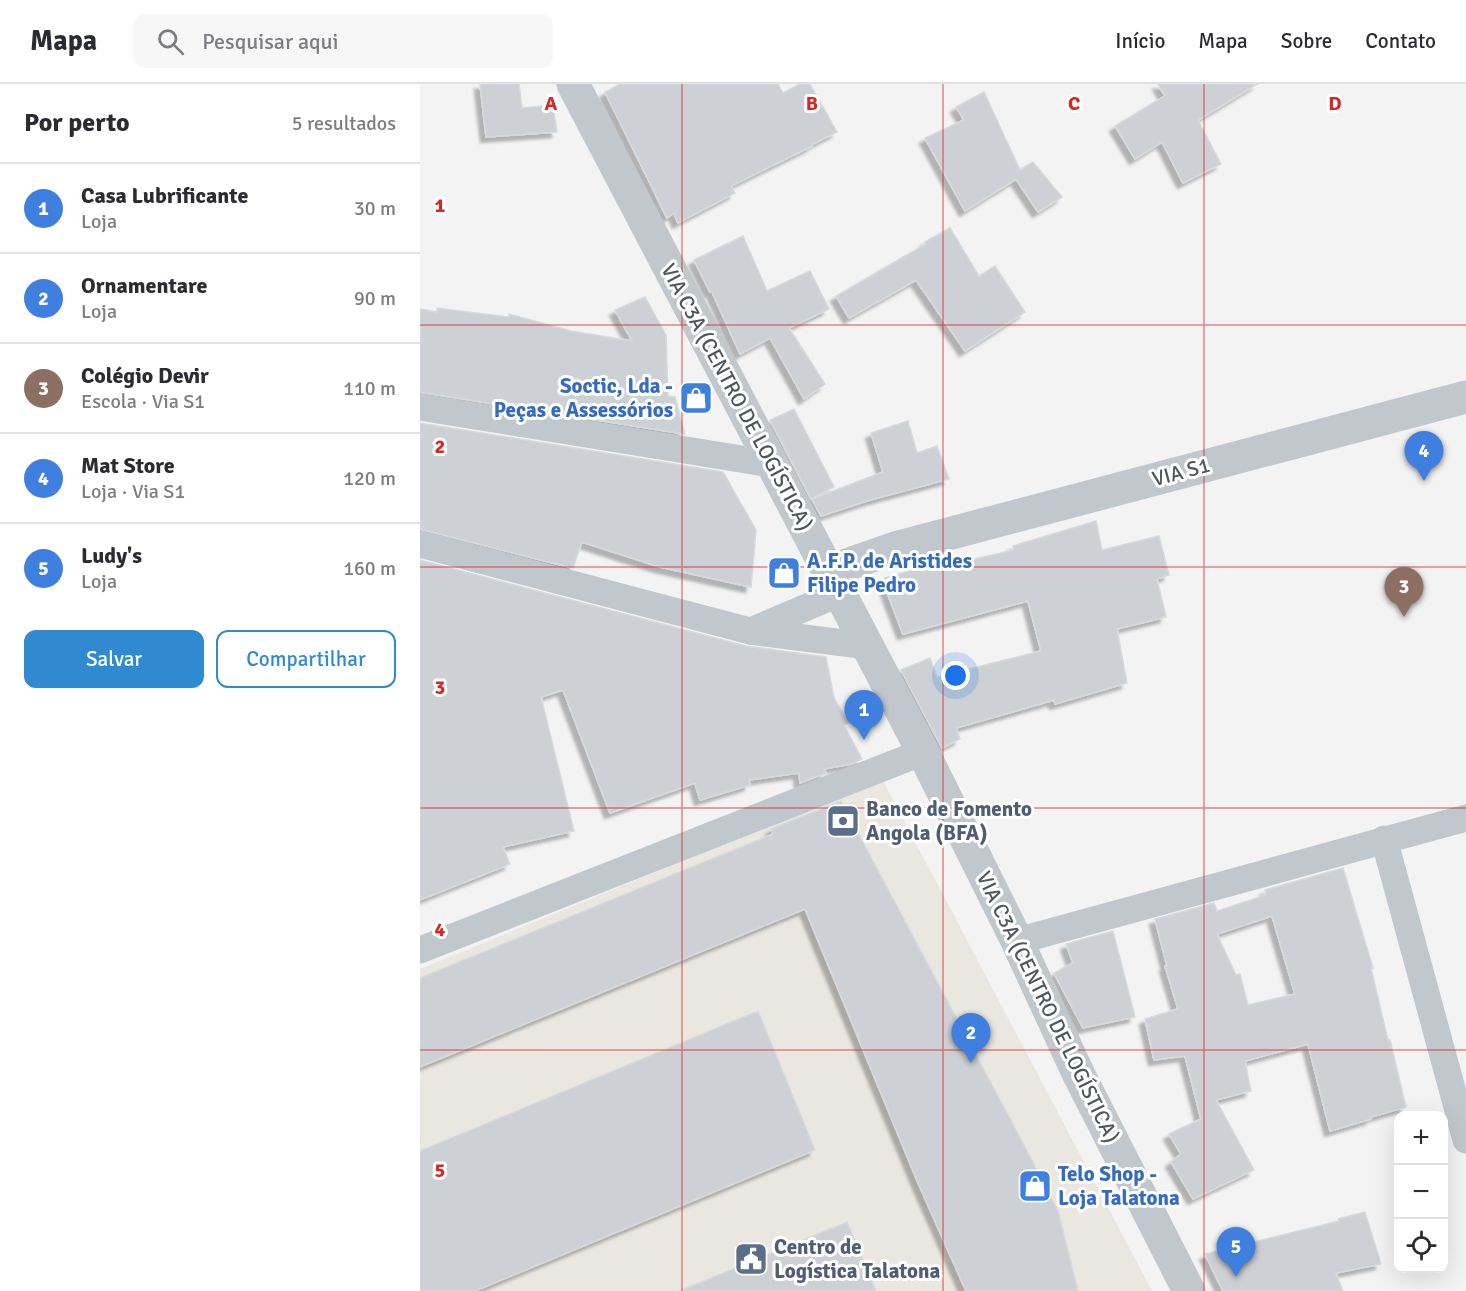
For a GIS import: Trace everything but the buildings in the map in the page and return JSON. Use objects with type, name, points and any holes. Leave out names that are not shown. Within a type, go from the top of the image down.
[{"type":"street","name":"VIA C3A (CENTRO DE LOGÍSTICA)","points":[[573,84],[923,752],[1017,941],[1078,1073],[1189,1291]]},
{"type":"street","name":"VIA S1","points":[[834,582],[895,548],[1466,396]]},
{"type":"street","points":[[420,408],[772,464]]},
{"type":"street","points":[[420,544],[750,631],[868,646]]},
{"type":"street","points":[[750,631],[834,582]]},
{"type":"street","points":[[420,950],[923,752]]},
{"type":"street","points":[[1017,941],[1466,818]]},
{"type":"street","points":[[1384,839],[1466,1140]]},
{"type":"shaded area","name":"Centro de Logística Talatona","points":[[882,779],[1152,1291],[420,1291],[420,969]]},
{"type":"place","name":"Soctic, Lda - Peças e Assessórios","points":[[696,398]]},
{"type":"place","name":"Mat Store","points":[[1424,481]]},
{"type":"place","name":"A.F.P. de Aristides Filipe Pedro","points":[[784,573]]},
{"type":"place","name":"Colégio Devir","points":[[1404,617]]},
{"type":"place","name":"Casa Lubrificante","points":[[864,740]]},
{"type":"place","name":"Banco de Fomento Angola (BFA)","points":[[843,821]]},
{"type":"place","name":"Ornamentare","points":[[971,1063]]},
{"type":"place","name":"Telo Shop - Loja Talatona","points":[[1035,1186]]},
{"type":"place","name":"Centro de Logística Talatona","points":[[751,1259]]},
{"type":"place","name":"Ludy's","points":[[1236,1277]]}]
